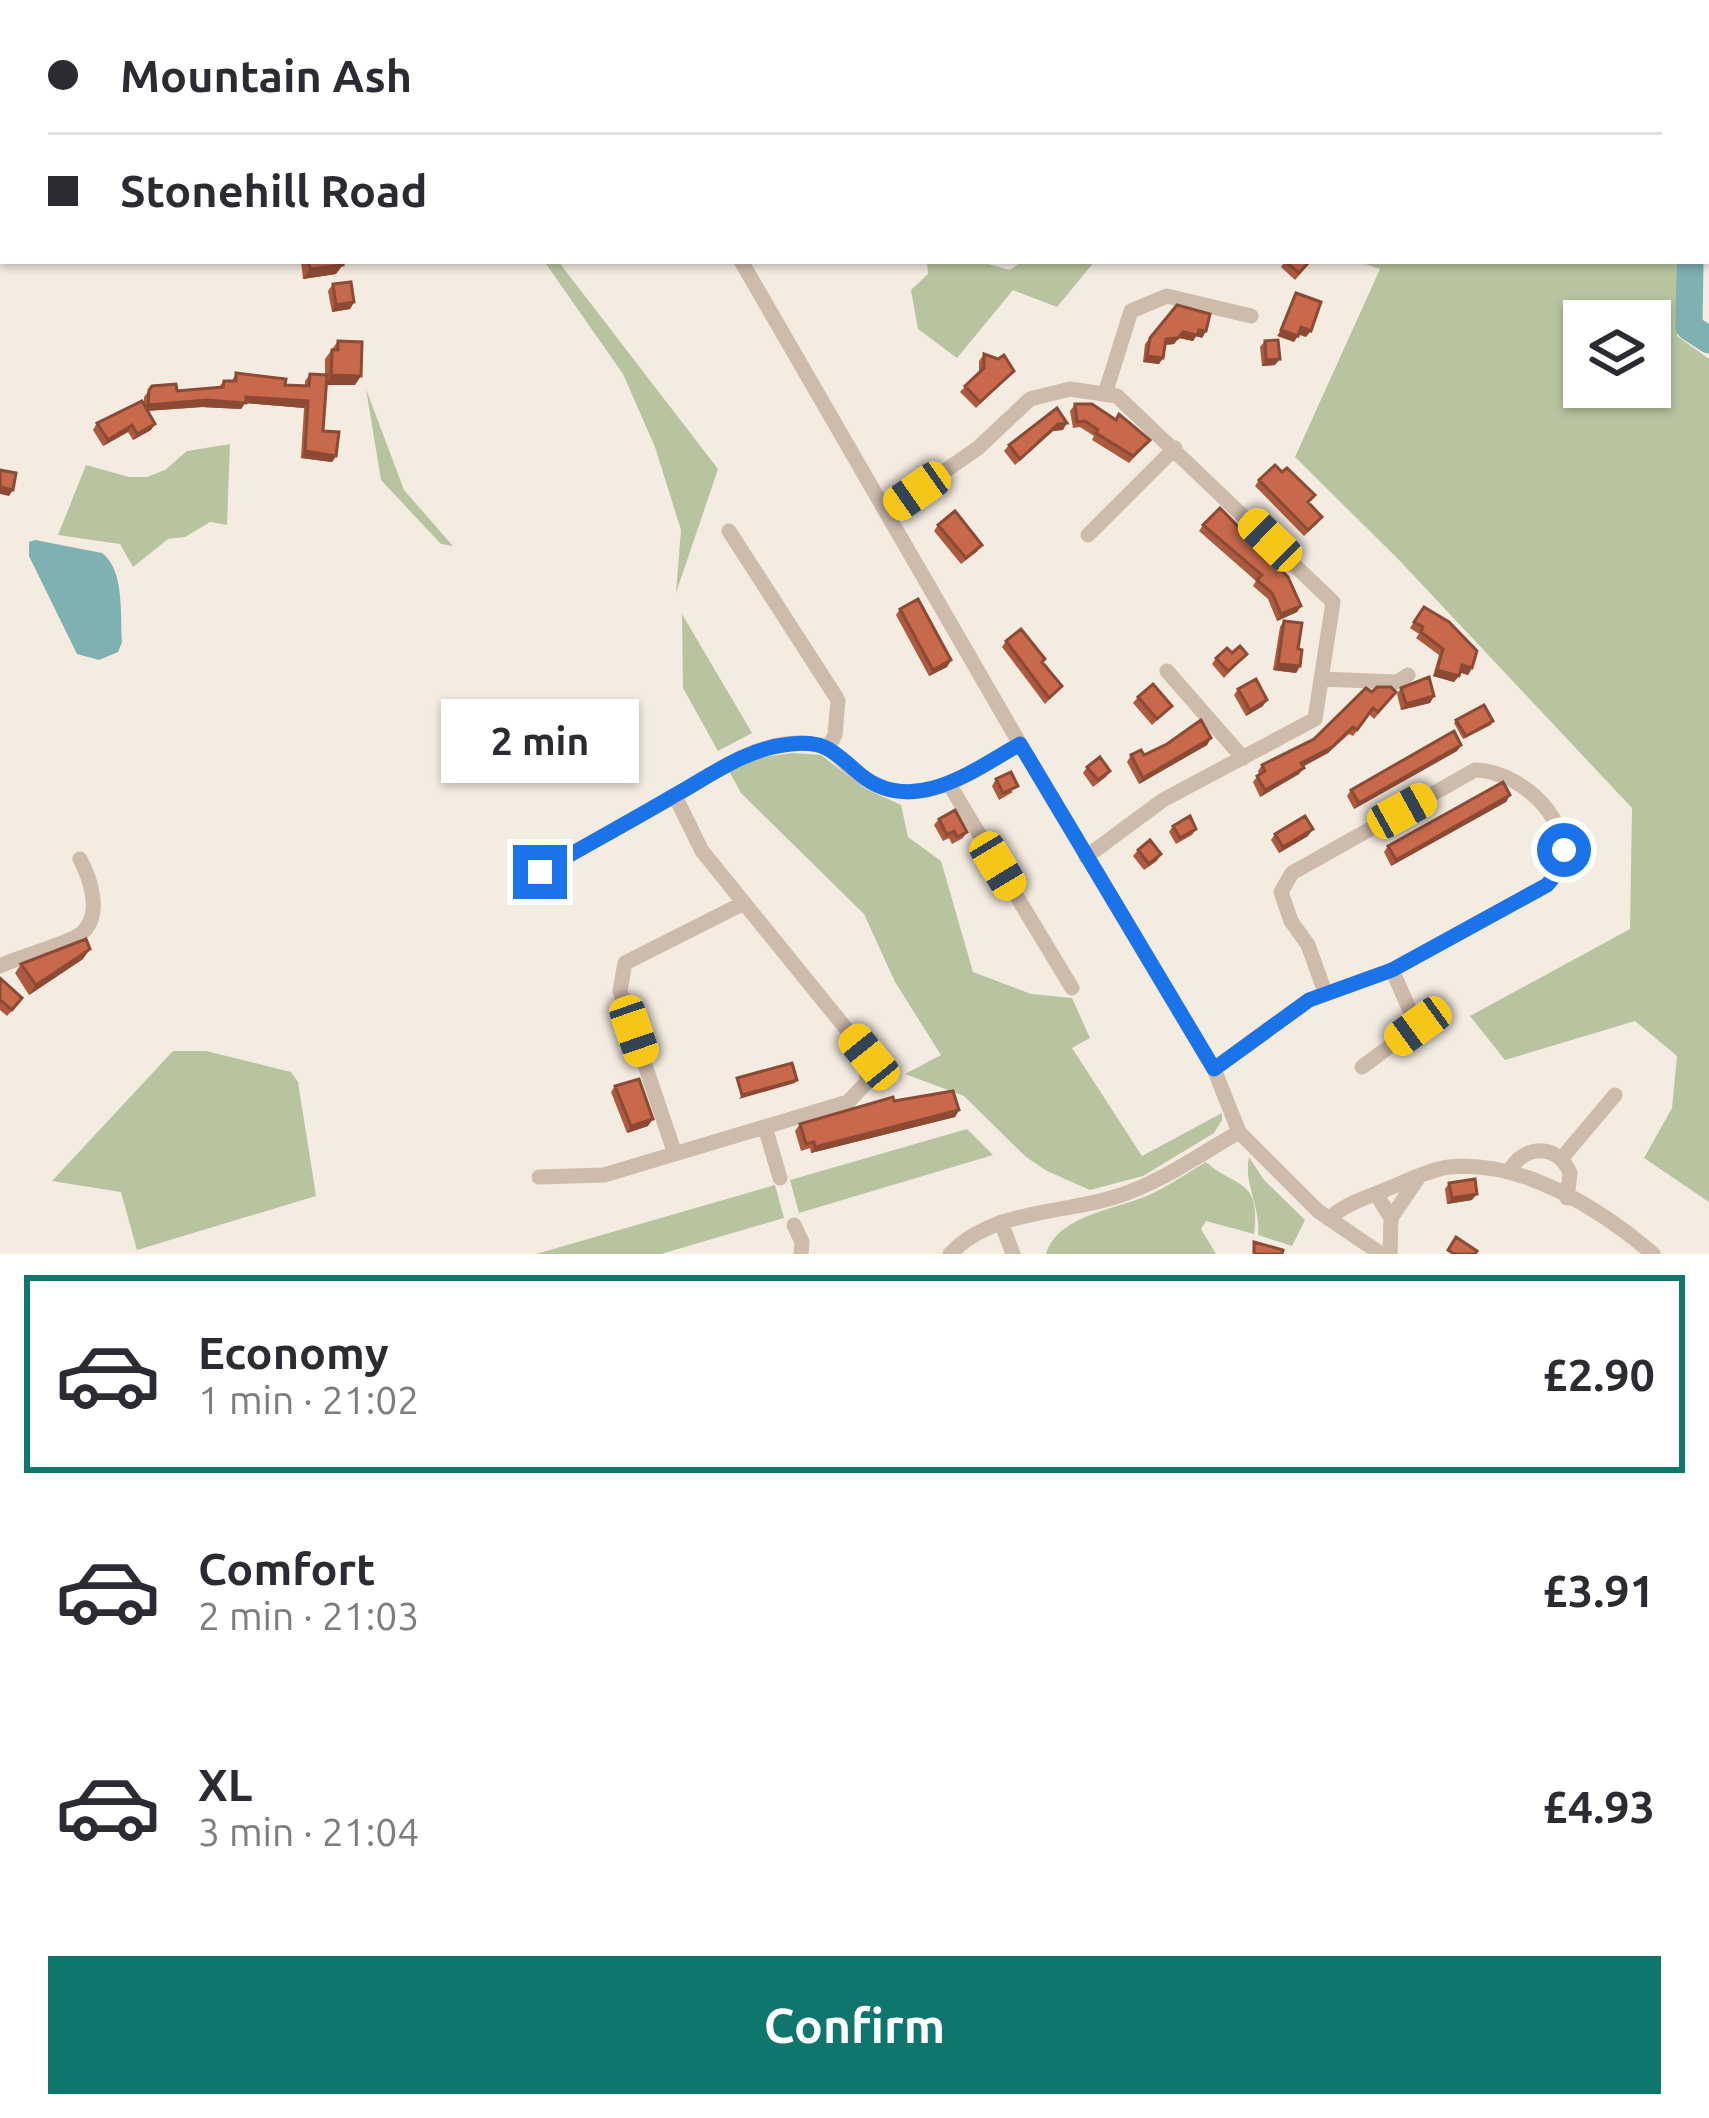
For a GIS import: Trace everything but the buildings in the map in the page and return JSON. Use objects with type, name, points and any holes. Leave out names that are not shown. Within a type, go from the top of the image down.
[{"type":"street","points":[[743,264],[1214,1069],[1239,1132],[1329,1219],[1379,1254]]},
{"type":"street","points":[[1105,394],[1131,311],[1167,296],[1251,316]]},
{"type":"street","points":[[886,512],[978,448],[1030,399],[1070,389],[1117,396],[1333,602],[1315,719],[1163,800],[1086,857]]},
{"type":"street","points":[[1088,535],[1175,448]]},
{"type":"street","points":[[729,531],[838,700],[835,735],[829,746]]},
{"type":"street","points":[[1166,671],[1243,758]]},
{"type":"street","points":[[1321,679],[1397,682],[1408,675]]},
{"type":"street","points":[[540,872],[753,750],[795,743],[829,746],[866,780],[897,791],[927,792],[1020,744]]},
{"type":"street","points":[[1214,1069],[1325,992],[1392,970],[1547,885],[1562,867],[1564,850],[1551,811],[1500,773],[1475,770],[1292,873],[1281,892],[1325,992]]},
{"type":"street","points":[[949,784],[1072,988]]},
{"type":"street","points":[[539,1177],[604,1175],[848,1102],[866,1084],[869,1057],[702,851],[675,796]]},
{"type":"street","points":[[0,966],[82,933],[90,920],[93,898],[91,878],[80,859]]},
{"type":"street","points":[[676,1154],[620,991],[625,963],[744,903]]},
{"type":"street","points":[[1361,1066],[1418,1026],[1392,970]]},
{"type":"street","points":[[1562,1158],[1615,1095]]},
{"type":"street","points":[[765,1126],[780,1178]]},
{"type":"street","points":[[950,1254],[1001,1222],[1117,1196],[1159,1179],[1239,1132]]},
{"type":"street","points":[[1509,1172],[1519,1156],[1532,1150],[1562,1158],[1570,1173],[1567,1198]]},
{"type":"street","points":[[1329,1219],[1349,1204],[1446,1167],[1480,1167],[1509,1172],[1567,1198],[1653,1254]]},
{"type":"street","points":[[1390,1254],[1391,1218],[1420,1176]]},
{"type":"street","points":[[1376,1194],[1391,1218]]},
{"type":"street","points":[[1001,1222],[1013,1254]]},
{"type":"street","points":[[794,1225],[802,1242],[801,1254]]},
{"type":"green space","points":[[546,264],[560,264],[718,469],[676,593],[681,530],[655,447],[623,374]]},
{"type":"green space","points":[[927,264],[988,264],[1010,270],[1018,264],[1093,264],[1057,307],[1013,290],[957,358],[918,329],[911,290],[928,274]]},
{"type":"green space","points":[[1366,264],[1676,264],[1677,336],[1709,359],[1709,1202],[1644,1158],[1672,1108],[1677,1056],[1635,1021],[1505,1060],[1470,1016],[1630,929],[1632,808],[1399,560],[1295,457],[1380,269]]},
{"type":"green space","points":[[366,389],[404,490],[453,546],[441,544],[381,480]]},
{"type":"green space","points":[[230,444],[227,525],[210,522],[185,537],[168,539],[133,567],[120,544],[58,535],[86,465],[147,477],[165,470],[187,451]]},
{"type":"green space","points":[[682,614],[752,733],[718,751],[683,688]]},
{"type":"green space","points":[[821,755],[864,788],[901,805],[908,837],[941,861],[973,972],[1031,994],[1072,998],[1090,1038],[1072,1048],[1142,1156],[1222,1113],[1214,1133],[1143,1176],[1090,1190],[1026,1157],[964,1096],[905,1074],[941,1055],[895,982],[864,914],[741,793],[729,771],[761,757]]},
{"type":"green space","points":[[173,1051],[206,1051],[291,1072],[298,1082],[316,1196],[137,1250],[121,1192],[52,1181]]},
{"type":"green space","points":[[967,1129],[993,1155],[799,1213],[790,1180]]},
{"type":"green space","points":[[1249,1157],[1264,1180],[1305,1220],[1292,1246],[1258,1235]]},
{"type":"green space","points":[[1206,1162],[1250,1194],[1254,1234],[1206,1221],[1201,1229],[1216,1254],[1046,1254],[1052,1241],[1075,1222],[1149,1195]]},
{"type":"green space","points":[[775,1185],[784,1218],[661,1254],[536,1254]]},
{"type":"water","points":[[29,542],[102,553],[109,561],[120,594],[122,642],[118,652],[99,660],[77,654],[29,556]]},
{"type":"waterway","points":[[1690,264],[1689,327],[1709,340]]},
{"type":"route","points":[[540,872],[753,750],[795,743],[829,746],[866,780],[897,791],[927,792],[1020,744],[1214,1069],[1309,1000],[1392,970],[1547,885],[1562,867],[1564,850]]}]
